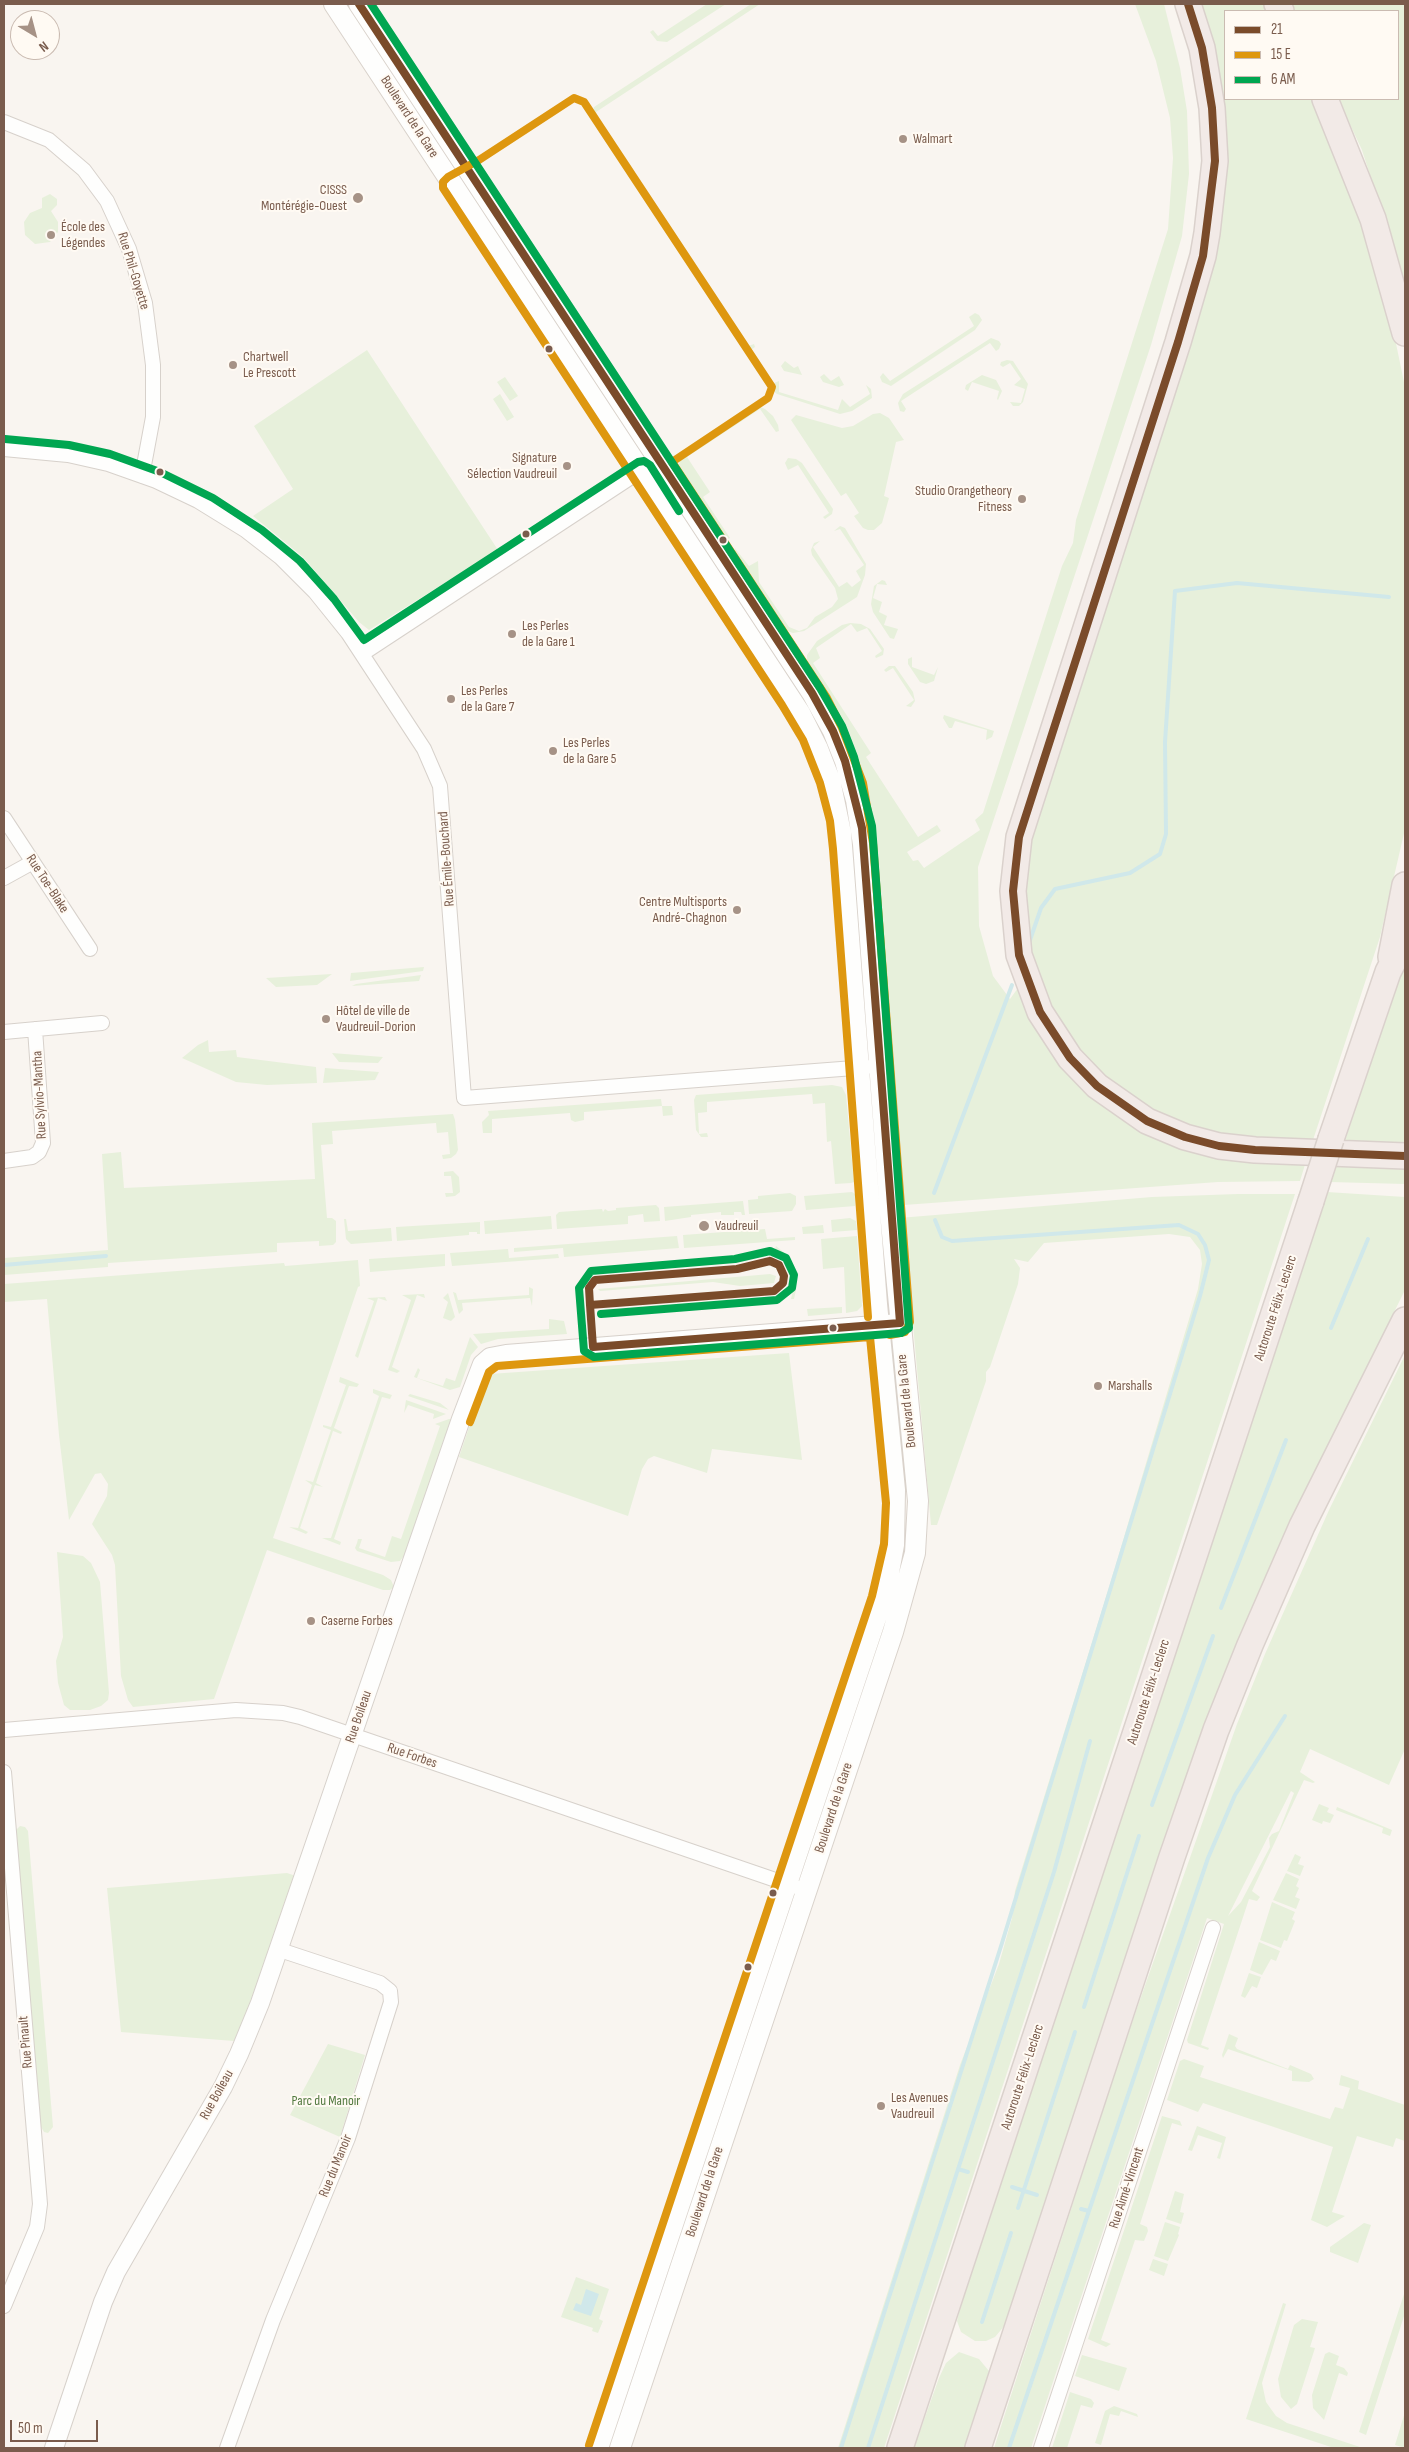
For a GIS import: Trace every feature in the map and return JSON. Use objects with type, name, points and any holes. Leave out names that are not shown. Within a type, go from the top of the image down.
[{"type":"highway","points":[[1188,4],[1202,48],[1212,108],[1215,168],[1208,233],[1178,342],[1019,837],[1012,891],[1019,956],[1040,1012],[1065,1051],[1096,1086],[1146,1121],[1185,1137],[1219,1146],[1255,1150],[1405,1156]]},
{"type":"highway","points":[[1325,100],[1373,219],[1405,333]]},
{"type":"highway","points":[[1388,972],[1405,884]]},
{"type":"highway","name":"Autoroute Félix-Leclerc","points":[[900,2448],[1331,1139],[1388,972],[1405,939]]},
{"type":"highway","points":[[978,2448],[1172,1857],[1216,1730],[1296,1539],[1405,1320]]},
{"type":"main road","name":"Boulevard de la Gare","points":[[334,4],[800,713],[824,763],[834,793],[841,833],[879,1326],[895,1490],[893,1551],[882,1599],[598,2448]]},
{"type":"main road","name":"Boulevard de la Gare","points":[[359,4],[812,693],[833,731],[845,762],[856,800],[863,844],[900,1323],[918,1501],[915,1553],[893,1632],[620,2448]]},
{"type":"street","name":"Rue Phil-Goyette","points":[[4,122],[49,140],[76,162],[98,188],[126,241],[145,303],[153,365],[153,417],[142,476]]},
{"type":"street","name":"Rue Émile-Bouchard","points":[[4,449],[39,451],[83,458],[142,476],[209,507],[245,530],[275,553],[320,599],[362,654],[424,749],[440,786],[464,1098],[880,1066]]},
{"type":"street","points":[[362,654],[658,459]]},
{"type":"street","name":"Rue Toe-Blake","points":[[4,818],[90,950]]},
{"type":"street","points":[[4,878],[33,862]]},
{"type":"street","points":[[4,1032],[102,1023]]},
{"type":"street","name":"Rue Sylvio-Mantha","points":[[4,1161],[32,1157],[39,1152],[44,1143],[36,1029]]},
{"type":"street","name":"Rue Boileau","points":[[54,2448],[103,2302],[113,2278],[231,2072],[247,2035],[280,1950],[466,1404],[477,1374],[487,1359],[506,1354],[900,1323]]},
{"type":"street","name":"Rue Forbes","points":[[4,1730],[255,1710],[300,1717],[807,1890]]},
{"type":"street","name":"Rue Pinault","points":[[4,1772],[6,1819],[40,2212],[33,2237],[4,2306]]},
{"type":"street","name":"Rue Aimé-Vincent","points":[[1041,2448],[1213,1928]]},
{"type":"street","name":"Rue du Manoir","points":[[227,2448],[273,2320],[348,2138],[391,2002],[390,1991],[380,1983],[280,1950]]},
{"type":"green space","points":[[707,4],[726,4],[667,42],[657,41],[650,32],[653,30],[658,36]]},
{"type":"green space","points":[[751,4],[760,4],[596,112],[600,121],[594,122],[591,116],[594,107]]},
{"type":"green space","points":[[1135,4],[1164,4],[1180,68],[1187,111],[1189,174],[1182,236],[1151,345],[978,867],[979,926],[993,976],[1010,999],[1018,988],[1122,1115],[1307,1158],[1300,1181],[1218,1182],[904,1205],[900,1196],[894,1135],[871,847],[807,671],[807,655],[817,641],[842,625],[850,623],[861,624],[870,629],[884,649],[883,655],[876,658],[875,656],[882,651],[867,628],[857,632],[851,624],[816,648],[820,658],[813,663],[871,753],[866,757],[918,837],[937,825],[941,831],[907,852],[913,861],[918,860],[924,868],[980,830],[975,820],[983,813],[1062,566],[1073,543],[1076,520],[1168,229],[1173,158],[1170,118],[1156,61]]},
{"type":"green space","points":[[1197,4],[1265,4],[1269,10],[1224,10],[1224,100],[1314,100],[1354,196],[1393,329],[1405,387],[1405,829],[1380,937],[1312,1143],[1272,1143],[1190,1131],[1118,1093],[1056,1026],[1024,942],[1025,850],[1209,267]]},
{"type":"green space","points":[[1291,4],[1405,4],[1405,285],[1362,150],[1338,100],[1399,100],[1399,10],[1294,10]]},
{"type":"green space","points":[[50,194],[57,199],[57,205],[51,211],[58,222],[58,232],[50,242],[35,244],[25,235],[24,222],[30,213],[42,208],[42,198]]},
{"type":"green space","points":[[975,313],[982,320],[975,330],[891,386],[882,382],[880,377],[883,373],[890,381],[974,326],[969,317]]},
{"type":"green space","points":[[991,338],[999,341],[1001,344],[999,349],[996,351],[990,343],[901,401],[906,409],[904,412],[900,411],[898,403],[903,394]]},
{"type":"green space","points":[[754,344],[755,347],[748,352],[769,385],[779,381],[779,392],[838,410],[842,399],[850,407],[870,394],[866,385],[871,389],[872,398],[852,411],[840,414],[777,394],[768,387],[745,352],[746,347]]},
{"type":"green space","points":[[367,350],[498,550],[369,630],[359,622],[303,557],[253,516],[293,489],[254,426]]},
{"type":"green space","points":[[785,361],[794,368],[798,366],[802,375],[784,371],[781,366]]},
{"type":"green space","points":[[1013,361],[1028,384],[1023,402],[1019,406],[1013,406],[1010,402],[1021,403],[1025,389],[1014,385],[1021,379],[1010,363],[1003,367],[1000,365],[1001,362]]},
{"type":"green space","points":[[824,374],[831,381],[839,376],[844,385],[839,387],[823,382],[820,377]]},
{"type":"green space","points":[[982,375],[996,380],[1002,391],[998,400],[999,391],[972,382],[968,391],[965,389],[966,385]]},
{"type":"green space","points":[[505,377],[518,396],[510,401],[497,382]]},
{"type":"green space","points":[[500,394],[514,417],[507,421],[493,399]]},
{"type":"green space","points":[[758,406],[773,416],[779,431],[776,432],[760,409],[687,457],[710,492],[703,497],[730,538],[728,539],[694,497],[679,474],[678,466],[681,457],[689,451],[688,449],[750,408]]},
{"type":"green space","points":[[880,413],[889,418],[904,440],[896,442],[884,496],[889,498],[882,523],[874,530],[868,530],[863,528],[854,516],[859,513],[846,493],[841,496],[791,420],[796,415],[842,428],[853,426],[873,414]]},
{"type":"green space","points":[[788,458],[796,459],[802,463],[833,509],[832,514],[825,519],[823,517],[829,513],[798,465],[788,470],[785,463]]},
{"type":"green space","points":[[840,526],[845,528],[866,564],[865,575],[857,597],[804,631],[793,633],[779,628],[750,583],[733,551],[736,549],[749,566],[758,561],[759,582],[789,627],[799,631],[807,628],[815,617],[832,607],[838,599],[835,588],[812,555],[811,550],[814,543],[820,541],[813,547],[839,587],[847,582],[852,587],[861,580],[856,571],[864,565],[840,529],[834,531]]},
{"type":"green space","points":[[882,580],[887,585],[877,584],[873,598],[882,602],[879,612],[887,616],[884,625],[898,629],[894,639],[890,638],[873,612],[871,604],[874,586]]},
{"type":"green space","points":[[912,657],[912,667],[934,675],[938,667],[934,681],[926,684],[920,682],[908,664],[908,659]]},
{"type":"green space","points":[[889,666],[895,666],[913,692],[915,701],[911,707],[906,706],[914,700],[893,668],[886,672],[884,670]]},
{"type":"green space","points":[[944,715],[994,731],[992,737],[986,740],[987,730],[955,721],[952,728],[949,728],[943,718]]},
{"type":"green space","points":[[1405,966],[1405,1147],[1344,1144],[1384,1019]]},
{"type":"green space","points":[[424,967],[423,971],[350,981],[351,973]]},
{"type":"green space","points":[[332,974],[317,985],[276,987],[266,978]]},
{"type":"green space","points":[[421,975],[419,981],[352,986],[356,984]]},
{"type":"green space","points":[[208,1040],[209,1052],[236,1050],[237,1057],[316,1067],[317,1083],[267,1085],[236,1082],[182,1058],[198,1045]]},
{"type":"green space","points":[[332,1053],[383,1057],[378,1063],[339,1062]]},
{"type":"green space","points":[[325,1068],[379,1072],[375,1080],[323,1083]]},
{"type":"green space","points":[[832,1085],[842,1087],[846,1095],[854,1182],[851,1183],[835,1184],[831,1141],[827,1142],[825,1103],[813,1104],[812,1094],[707,1102],[707,1112],[698,1113],[699,1134],[707,1133],[708,1137],[701,1137],[696,1130],[694,1100],[696,1095]]},
{"type":"green space","points":[[661,1099],[662,1106],[584,1112],[584,1120],[575,1122],[571,1120],[570,1113],[492,1119],[492,1133],[483,1133],[482,1122],[489,1115],[488,1111]]},
{"type":"green space","points":[[662,1106],[672,1106],[673,1115],[663,1116]]},
{"type":"green space","points":[[453,1114],[458,1150],[451,1158],[443,1159],[442,1155],[450,1154],[448,1132],[437,1133],[436,1123],[332,1131],[333,1144],[321,1145],[327,1218],[332,1218],[336,1221],[336,1242],[333,1245],[319,1246],[319,1241],[277,1243],[277,1252],[108,1263],[108,1267],[4,1275],[4,1258],[108,1250],[102,1154],[121,1152],[124,1188],[315,1179],[312,1123]]},
{"type":"green space","points":[[1338,1160],[1405,1164],[1405,1184],[1330,1182]]},
{"type":"green space","points":[[453,1171],[459,1177],[460,1192],[455,1196],[446,1197],[445,1193],[453,1193],[451,1176],[444,1176],[444,1172]]},
{"type":"green space","points":[[852,1192],[855,1194],[855,1206],[806,1210],[804,1196]]},
{"type":"green space","points":[[1327,1192],[1405,1197],[1405,1290],[1315,1471],[1266,1577],[1195,1749],[1006,2324],[995,2337],[986,2341],[975,2341],[961,2332],[957,2321],[966,2284]]},
{"type":"green space","points":[[790,1193],[796,1196],[796,1204],[792,1211],[749,1214],[748,1200],[758,1199],[758,1196]]},
{"type":"green space","points":[[1295,1194],[884,2448],[838,2448],[960,2065],[999,1964],[1012,1918],[1015,1891],[1110,1584],[1198,1289],[1202,1264],[1200,1250],[1190,1237],[1169,1234],[1044,1243],[1028,1262],[1014,1259],[1020,1268],[1018,1284],[990,1367],[986,1372],[986,1381],[937,1525],[931,1525],[911,1302],[907,1291],[899,1218],[1152,1197]]},
{"type":"green space","points":[[743,1201],[745,1215],[742,1215],[741,1212],[734,1212],[734,1215],[721,1215],[721,1212],[691,1215],[691,1217],[665,1221],[664,1207]]},
{"type":"green space","points":[[656,1205],[659,1208],[660,1221],[644,1222],[643,1214],[628,1216],[628,1224],[557,1229],[556,1215],[559,1212],[602,1209],[603,1212],[605,1209],[608,1211],[616,1210],[616,1208]]},
{"type":"green space","points":[[551,1216],[552,1229],[485,1234],[484,1221]]},
{"type":"green space","points":[[850,1218],[856,1221],[857,1230],[832,1232],[831,1220]]},
{"type":"green space","points":[[344,1219],[346,1219],[348,1231],[391,1228],[392,1241],[351,1244],[346,1239]]},
{"type":"green space","points":[[480,1222],[480,1234],[469,1232],[469,1235],[397,1241],[396,1227]]},
{"type":"green space","points":[[823,1225],[824,1233],[803,1234],[802,1227]]},
{"type":"green space","points":[[765,1229],[767,1239],[795,1237],[795,1240],[684,1248],[683,1235]]},
{"type":"green space","points":[[677,1236],[679,1248],[564,1257],[563,1248],[514,1252],[514,1248]]},
{"type":"green space","points":[[857,1236],[862,1306],[857,1311],[846,1313],[844,1267],[823,1269],[821,1239]]},
{"type":"green space","points":[[776,1246],[787,1255],[794,1267],[796,1290],[794,1299],[791,1299],[793,1290],[790,1266],[783,1255],[775,1249]]},
{"type":"green space","points":[[508,1249],[509,1258],[558,1254],[559,1258],[452,1266],[450,1253]]},
{"type":"green space","points":[[445,1254],[445,1266],[370,1272],[369,1259]]},
{"type":"green space","points":[[358,1260],[360,1286],[358,1287],[273,1538],[383,1575],[391,1580],[394,1587],[390,1590],[383,1590],[267,1550],[214,1699],[133,1707],[128,1700],[121,1676],[115,1565],[112,1555],[92,1524],[107,1496],[108,1484],[101,1473],[95,1474],[69,1520],[59,1435],[47,1299],[4,1302],[4,1284],[284,1263],[285,1266]]},
{"type":"green space","points":[[770,1274],[776,1276],[774,1283],[740,1286],[713,1282],[600,1291],[598,1289]]},
{"type":"green space","points":[[529,1287],[533,1289],[532,1306],[530,1298],[462,1303],[463,1310],[459,1314],[453,1292],[456,1293],[458,1300],[529,1295]]},
{"type":"green space","points":[[448,1293],[455,1317],[451,1321],[443,1318],[448,1302],[443,1298]]},
{"type":"green space","points":[[424,1294],[425,1298],[417,1295],[392,1367],[400,1371],[397,1373],[388,1370],[411,1300],[402,1295]]},
{"type":"green space","points":[[385,1297],[387,1301],[378,1298],[358,1358],[355,1356],[374,1301],[367,1298]]},
{"type":"green space","points":[[842,1307],[842,1313],[808,1316],[807,1309]]},
{"type":"green space","points":[[549,1319],[564,1321],[567,1334],[498,1339],[481,1344],[473,1334],[549,1329]]},
{"type":"green space","points":[[470,1337],[478,1347],[471,1355],[460,1387],[450,1390],[414,1377],[418,1368],[420,1370],[417,1378],[443,1386],[446,1378],[455,1381]]},
{"type":"green space","points":[[789,1353],[802,1460],[712,1449],[707,1473],[654,1456],[648,1459],[642,1469],[628,1516],[459,1457],[485,1380],[490,1374]]},
{"type":"green space","points":[[1405,1355],[1405,1749],[1389,1785],[1310,1749],[1300,1772],[1315,1782],[1304,1780],[1252,1891],[1260,1897],[1257,1901],[1249,1899],[1201,2045],[1209,2048],[1208,2050],[1188,2043],[1187,2040],[1224,1924],[1207,1918],[1031,2448],[994,2448],[1122,2051],[1237,1724],[1265,1654],[1329,1510]],"holes":[[[1291,1791],[1294,1793],[1279,1831],[1272,1834],[1269,1838],[1270,1847],[1241,1902],[1228,1916]]]},
{"type":"green space","points":[[340,1377],[359,1384],[357,1387],[349,1386],[334,1428],[342,1432],[341,1434],[333,1431],[316,1483],[323,1487],[315,1485],[300,1528],[308,1532],[306,1534],[289,1527],[298,1528],[312,1485],[305,1480],[313,1482],[331,1430],[323,1427],[323,1425],[331,1427],[346,1385],[339,1382]]},
{"type":"green space","points":[[373,1389],[392,1395],[390,1399],[382,1397],[334,1539],[341,1542],[340,1545],[322,1538],[331,1538],[379,1396],[373,1393]]},
{"type":"green space","points":[[410,1394],[440,1403],[449,1410],[408,1396]]},
{"type":"green space","points":[[406,1400],[446,1414],[433,1419],[434,1414],[408,1405],[404,1413]]},
{"type":"green space","points":[[451,1419],[404,1556],[400,1561],[391,1562],[357,1551],[355,1548],[358,1539],[362,1539],[359,1548],[385,1557],[392,1536],[401,1539],[440,1426],[435,1424]]},
{"type":"green space","points":[[57,1552],[83,1556],[91,1563],[100,1582],[109,1693],[108,1700],[101,1706],[90,1710],[70,1710],[64,1705],[58,1683],[56,1661],[63,1637]]},
{"type":"green space","points":[[1319,1804],[1329,1808],[1327,1812],[1334,1815],[1330,1823],[1323,1821],[1322,1824],[1312,1820]]},
{"type":"green space","points":[[1337,1807],[1392,1830],[1390,1836],[1382,1833],[1383,1828],[1336,1810]]},
{"type":"green space","points":[[20,1826],[25,1827],[28,1831],[53,2127],[48,2133],[44,2132],[41,2127],[16,1835],[16,1830]]},
{"type":"green space","points":[[1295,1854],[1301,1857],[1298,1864],[1304,1866],[1300,1876],[1287,1871]]},
{"type":"green space","points":[[287,1873],[296,1876],[251,2002],[234,2041],[121,2032],[107,1888]]},
{"type":"green space","points":[[1286,1873],[1299,1879],[1296,1886],[1299,1888],[1295,1897],[1300,1899],[1296,1909],[1273,1900]]},
{"type":"green space","points":[[1272,1902],[1295,1912],[1292,1919],[1295,1921],[1287,1941],[1284,1940],[1281,1948],[1260,1940]]},
{"type":"green space","points":[[1259,1942],[1280,1951],[1276,1961],[1271,1959],[1262,1975],[1250,1970]]},
{"type":"green space","points":[[1249,1973],[1261,1977],[1257,1988],[1252,1986],[1245,1998],[1241,1996]]},
{"type":"green space","points":[[1229,2034],[1238,2038],[1235,2046],[1237,2049],[1288,2069],[1290,2065],[1311,2074],[1314,2079],[1309,2082],[1292,2081],[1292,2071],[1228,2049],[1223,2058],[1222,2055]]},
{"type":"green space","name":"Parc du Manoir","points":[[328,2044],[365,2055],[340,2137],[290,2115]]},
{"type":"green space","points":[[1184,2059],[1204,2066],[1200,2077],[1330,2119],[1335,2107],[1343,2109],[1350,2088],[1339,2085],[1341,2075],[1359,2081],[1358,2089],[1405,2105],[1405,2141],[1396,2138],[1393,2147],[1357,2136],[1332,2212],[1345,2216],[1327,2227],[1311,2220],[1333,2147],[1203,2103],[1198,2112],[1167,2100],[1180,2061]]},
{"type":"green space","points":[[1162,2116],[1180,2121],[1182,2126],[1172,2123],[1140,2224],[1147,2227],[1148,2231],[1144,2241],[1135,2240],[1101,2340],[1111,2344],[1106,2347],[1088,2339]]},
{"type":"green space","points":[[1197,2126],[1226,2137],[1220,2159],[1217,2158],[1222,2143],[1198,2135],[1192,2151],[1188,2150]]},
{"type":"green space","points":[[1175,2191],[1184,2194],[1180,2212],[1184,2213],[1181,2224],[1166,2219]]},
{"type":"green space","points":[[1165,2222],[1180,2227],[1179,2235],[1168,2261],[1154,2256]]},
{"type":"green space","points":[[1364,2223],[1371,2225],[1358,2263],[1330,2252],[1330,2247]]},
{"type":"green space","points":[[1153,2259],[1168,2264],[1164,2276],[1149,2270]]},
{"type":"green space","points":[[576,2277],[609,2289],[599,2319],[603,2321],[598,2333],[592,2331],[593,2328],[561,2317]]},
{"type":"green space","points":[[1405,2291],[1405,2313],[1366,2435],[1359,2432]]},
{"type":"green space","points":[[1283,2303],[1286,2304],[1262,2383],[1266,2402],[1276,2416],[1287,2423],[1363,2448],[1334,2448],[1246,2419]]},
{"type":"green space","points":[[1302,2319],[1318,2322],[1310,2347],[1315,2348],[1297,2404],[1291,2409],[1281,2397],[1278,2379],[1294,2325]]},
{"type":"green space","points":[[959,2352],[979,2359],[989,2371],[965,2448],[914,2448],[946,2363]]},
{"type":"green space","points":[[1329,2352],[1339,2356],[1336,2365],[1344,2368],[1348,2373],[1347,2376],[1339,2373],[1324,2420],[1313,2408],[1312,2395],[1325,2354]]},
{"type":"green space","points":[[1082,2355],[1127,2368],[1119,2391],[1075,2376]]},
{"type":"green space","points":[[1070,2392],[1091,2399],[1094,2403],[1092,2408],[1081,2405],[1067,2448],[1052,2448]]},
{"type":"green space","points":[[1114,2406],[1137,2414],[1138,2417],[1121,2411],[1119,2416],[1110,2414],[1101,2445],[1095,2443],[1105,2411]]},
{"type":"green space","points":[[1405,2412],[1405,2448],[1395,2445]]},
{"type":"water","points":[[586,2289],[599,2294],[591,2316],[573,2310],[576,2303],[581,2305]]},
{"type":"waterway","points":[[1029,943],[1041,908],[1055,889],[1130,873],[1160,854],[1166,834],[1165,742],[1175,591],[1237,583],[1389,597]]},
{"type":"waterway","points":[[934,1193],[1012,985]]},
{"type":"waterway","points":[[841,2448],[1002,1943],[1200,1296],[1209,1260],[1205,1245],[1198,1234],[1179,1225],[952,1241],[942,1237],[935,1220]]},
{"type":"waterway","points":[[1331,1328],[1368,1239]]},
{"type":"waterway","points":[[4,1265],[106,1256]]},
{"type":"waterway","points":[[1221,1608],[1286,1440]]},
{"type":"waterway","points":[[1152,1805],[1213,1636]]},
{"type":"waterway","points":[[1009,2448],[1208,1858],[1235,1795],[1285,1716]]},
{"type":"waterway","points":[[868,2448],[1054,1872],[1090,1741]]},
{"type":"waterway","points":[[1084,2007],[1139,1836]]},
{"type":"waterway","points":[[1018,2208],[1075,2032]]},
{"type":"waterway","points":[[958,2169],[968,2172]]},
{"type":"waterway","points":[[1012,2187],[1037,2195]]},
{"type":"waterway","points":[[1081,2209],[1089,2211]]},
{"type":"waterway","points":[[982,2322],[1011,2233]]},
{"type":"transit line","name":"21","points":[[359,4],[812,693],[833,731],[845,761],[862,828],[900,1323],[593,1347],[590,1305]]},
{"type":"transit line","points":[[371,4],[820,688],[842,726],[854,757],[872,826],[909,1328],[901,1333],[594,1357],[584,1351],[579,1288],[591,1271],[735,1259],[770,1251],[786,1258],[794,1275],[792,1288],[777,1300],[601,1314]]},
{"type":"transit line","name":"21","points":[[1188,4],[1202,48],[1212,108],[1215,161],[1203,256],[1178,342],[1019,837],[1013,891],[1019,955],[1040,1012],[1070,1058],[1097,1086],[1147,1121],[1185,1137],[1219,1146],[1255,1150],[1405,1156]]},
{"type":"transit line","points":[[868,1317],[833,849],[830,821],[820,783],[803,740],[782,705],[443,188],[443,182],[448,177],[479,160],[574,98],[584,102],[772,387],[768,398],[672,462],[827,698],[842,728],[863,783],[873,843],[910,1322],[905,1332],[890,1335]]},
{"type":"transit line","points":[[5,439],[69,445],[110,454],[160,472],[213,498],[262,530],[300,561],[334,599],[364,640],[638,462],[644,461],[650,465],[679,511]]},
{"type":"transit line","name":"21","points":[[770,1261],[779,1265],[784,1276],[783,1283],[774,1291],[590,1305],[589,1288],[595,1280],[737,1269],[770,1261]]},
{"type":"transit line","points":[[470,1422],[489,1372],[497,1366],[870,1337],[886,1503],[884,1544],[872,1596],[589,2445]]},
{"type":"place","name":"Walmart","points":[[903,139]]},
{"type":"place","name":"CISSS Montérégie-Ouest","points":[[358,198]]},
{"type":"place","name":"École des Légendes","points":[[51,235]]},
{"type":"place","name":"Chartwell Le Prescott","points":[[233,365]]},
{"type":"place","name":"Signature Sélection Vaudreuil","points":[[567,466]]},
{"type":"place","name":"Studio Orangetheory Fitness","points":[[1022,499]]},
{"type":"place","name":"Les Perles de la Gare 1","points":[[512,634]]},
{"type":"place","name":"Les Perles de la Gare 7","points":[[451,699]]},
{"type":"place","name":"Les Perles de la Gare 5","points":[[553,751]]},
{"type":"place","name":"Centre Multisports André-Chagnon","points":[[737,910]]},
{"type":"place","name":"Hôtel de ville de Vaudreuil-Dorion","points":[[326,1019]]},
{"type":"place","name":"Vaudreuil","points":[[704,1226]]},
{"type":"place","name":"Marshalls","points":[[1098,1386]]},
{"type":"place","name":"Caserne Forbes","points":[[311,1621]]},
{"type":"place","name":"Les Avenues Vaudreuil","points":[[881,2106]]}]
